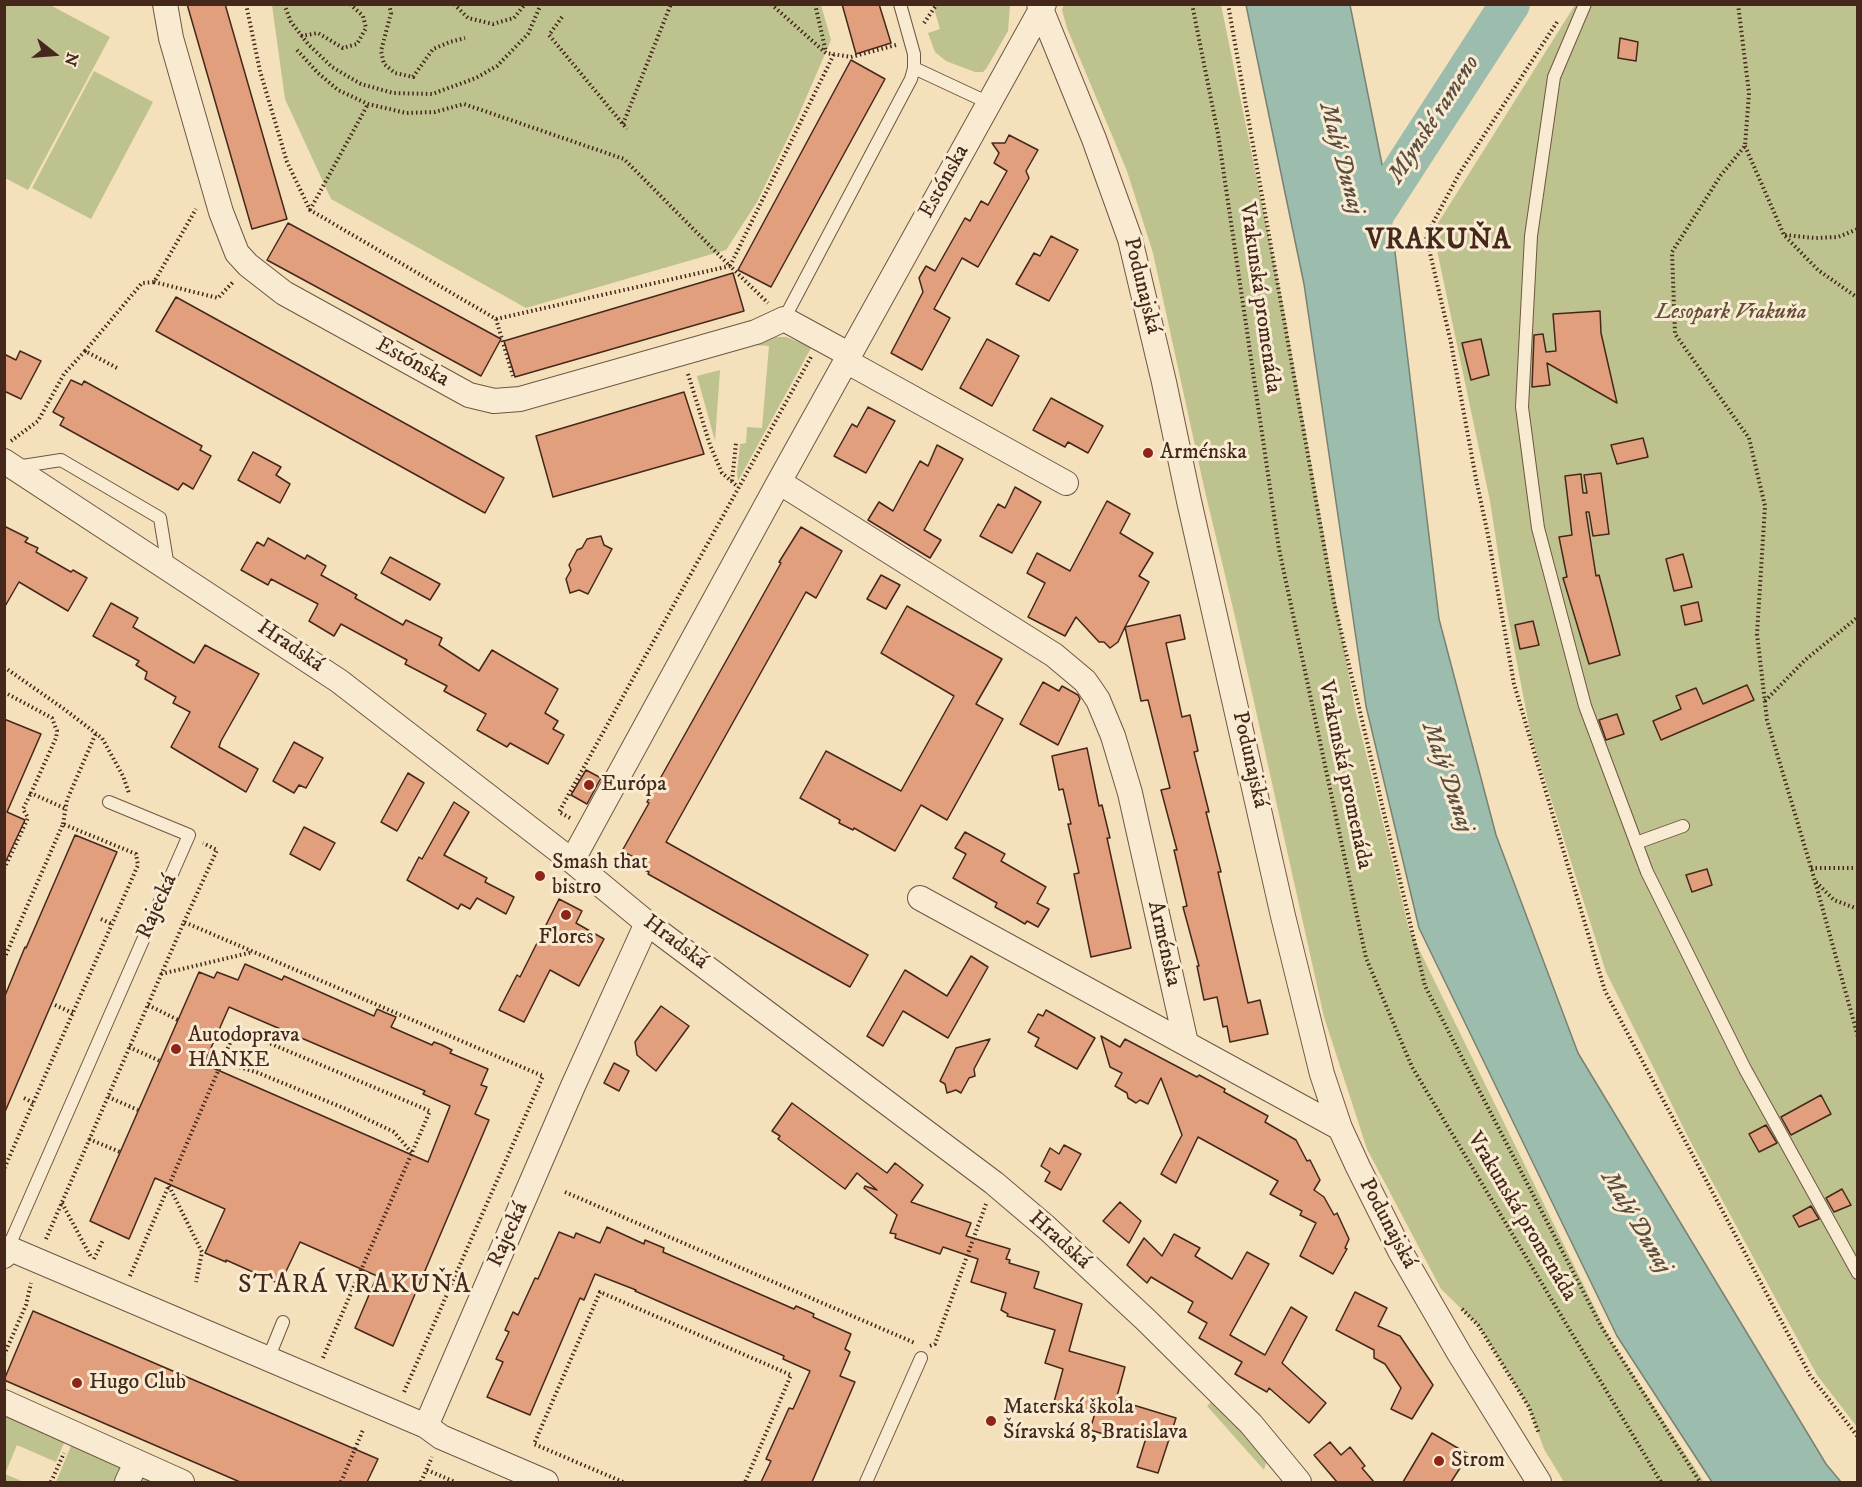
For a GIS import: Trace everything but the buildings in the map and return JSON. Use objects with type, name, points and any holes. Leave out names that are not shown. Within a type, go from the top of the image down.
[{"type":"street","name":"Estónska","points":[[165,4],[171,38],[221,212],[237,253],[248,265],[284,293],[469,394],[494,401],[520,399],[756,332],[784,319]]},
{"type":"street","name":"Estónska","points":[[572,861],[1042,6]]},
{"type":"street","name":"Podunajská","points":[[1042,6],[1130,239],[1308,1023],[1340,1128],[1400,1251],[1459,1353],[1539,1482]]},
{"type":"street","points":[[784,319],[1066,483]]},
{"type":"street","name":"Hradská","points":[[8,458],[339,681],[572,861],[647,923],[1011,1197],[1146,1320],[1251,1424],[1278,1471],[1299,1482]]},
{"type":"street","name":"Arménska","points":[[779,482],[1054,655],[1085,681],[1098,700],[1113,736],[1130,793],[1186,1043]]},
{"type":"street","points":[[920,898],[1340,1128]]},
{"type":"street","name":"Rajecká","points":[[426,1426],[573,1086],[647,923]]},
{"type":"street","points":[[6,1252],[37,1260],[426,1426],[441,1437],[546,1482]]},
{"type":"street","points":[[4,1402],[73,1434],[132,1472],[182,1482]]},
{"type":"lane","points":[[784,319],[910,79],[914,68],[914,54],[900,4]]},
{"type":"lane","points":[[1586,4],[1554,77],[1531,236],[1522,407],[1538,528],[1585,706],[1647,872],[1745,1070],[1857,1274]]},
{"type":"lane","points":[[914,68],[989,103]]},
{"type":"lane","points":[[8,458],[61,460],[160,518],[169,568]]},
{"type":"lane","points":[[109,802],[189,836]]},
{"type":"lane","points":[[1636,843],[1683,826]]},
{"type":"lane","name":"Rajecká","points":[[6,1252],[189,836]]},
{"type":"lane","points":[[268,1359],[283,1323]]},
{"type":"lane","points":[[866,1482],[923,1353]]},
{"type":"path","points":[[246,4],[260,71],[287,162],[310,210],[496,319],[520,399]]},
{"type":"path","points":[[284,4],[291,22],[332,68],[362,84],[393,93],[432,94],[476,78],[497,66],[528,34],[541,4]]},
{"type":"path","points":[[302,36],[318,33],[343,48],[357,44],[366,28],[363,16],[350,4]]},
{"type":"path","points":[[389,4],[391,13],[381,51],[384,64],[395,73],[412,77],[433,49],[465,38]]},
{"type":"path","points":[[454,4],[468,18],[493,24],[514,18],[525,4]]},
{"type":"path","points":[[623,124],[671,4]]},
{"type":"path","points":[[771,4],[826,53],[851,57],[911,41]]},
{"type":"path","points":[[815,4],[826,53]]},
{"type":"path","name":"Vrakunská promenáda","points":[[1192,4],[1218,134],[1279,549],[1366,958],[1412,1067],[1661,1482]]},
{"type":"path","points":[[1228,4],[1334,602],[1425,986],[1601,1326],[1700,1482]]},
{"type":"path","points":[[1738,4],[1749,93],[1745,146],[1784,235],[1818,270],[1857,298]]},
{"type":"path","points":[[562,16],[549,35],[627,129]]},
{"type":"path","points":[[297,50],[338,90],[368,104],[406,113],[435,112],[464,104],[624,159],[784,319]]},
{"type":"path","points":[[730,266],[834,54]]},
{"type":"path","points":[[310,210],[368,104]]},
{"type":"path","points":[[1745,146],[1721,175],[1672,252],[1675,334],[1749,438],[1765,506],[1757,634],[1767,720],[1815,881],[1857,1037]]},
{"type":"path","points":[[154,282],[212,179]]},
{"type":"path","points":[[1784,235],[1815,238],[1838,237],[1857,229]]},
{"type":"path","points":[[8,458],[38,422],[64,374],[142,283],[154,282],[218,297],[248,265]]},
{"type":"path","points":[[496,319],[730,266]]},
{"type":"path","points":[[590,830],[559,812],[821,339]]},
{"type":"path","points":[[85,351],[119,369]]},
{"type":"path","points":[[682,353],[710,445],[722,473],[738,487]]},
{"type":"path","points":[[732,481],[736,443]]},
{"type":"path","points":[[1765,701],[1805,660],[1857,617]]},
{"type":"path","points":[[4,667],[102,738],[123,776],[136,813]]},
{"type":"path","points":[[4,692],[52,718],[57,731],[23,809],[28,818],[4,869]]},
{"type":"path","points":[[4,959],[63,824],[67,800],[96,734]]},
{"type":"path","points":[[31,793],[66,809]]},
{"type":"path","points":[[4,1169],[138,866],[136,854],[63,824]]},
{"type":"path","points":[[4,1355],[26,1305],[37,1260],[217,850],[189,836]]},
{"type":"path","points":[[1811,868],[1857,868]]},
{"type":"path","points":[[1815,881],[1834,900],[1857,909]]},
{"type":"path","points":[[101,919],[112,924]]},
{"type":"path","points":[[184,922],[543,1076],[394,1413]]},
{"type":"path","points":[[161,974],[253,952]]},
{"type":"path","points":[[55,1005],[73,1013]]},
{"type":"path","points":[[148,1005],[178,1020]]},
{"type":"path","points":[[127,1281],[236,1029],[430,1111],[320,1366]]},
{"type":"path","points":[[129,1047],[160,1061]]},
{"type":"path","points":[[222,1062],[256,1072],[365,1118],[394,1132],[412,1152]]},
{"type":"path","points":[[108,1097],[138,1110]]},
{"type":"path","points":[[24,1098],[34,1103]]},
{"type":"path","points":[[89,1139],[120,1152]]},
{"type":"path","points":[[169,1185],[202,1252],[196,1282]]},
{"type":"path","points":[[566,1192],[916,1343]]},
{"type":"path","points":[[62,1202],[92,1264],[103,1240]]},
{"type":"path","points":[[923,1353],[935,1344],[987,1203]]},
{"type":"path","points":[[623,1482],[534,1444],[600,1292],[791,1375],[745,1482]]},
{"type":"path","points":[[1456,1304],[1478,1325],[1529,1407],[1540,1438]]},
{"type":"path","points":[[340,1482],[363,1430]]},
{"type":"path","points":[[51,1482],[73,1434]]},
{"type":"path","points":[[421,1482],[436,1449]]},
{"type":"path","points":[[427,1470],[455,1482]]},
{"type":"green space","points":[[4,5],[50,5],[110,37],[28,190],[5,178]]},
{"type":"green space","points":[[272,5],[821,5],[831,40],[797,119],[757,202],[726,250],[526,308],[331,199],[285,99]]},
{"type":"green space","points":[[933,5],[1010,5],[1008,31],[983,72],[975,72],[946,61],[935,52],[928,33],[940,29]]},
{"type":"green space","points":[[1064,5],[1221,5],[1283,305],[1355,709],[1409,929],[1611,1341],[1704,1482],[1564,1482],[1544,1449],[1529,1407],[1478,1325],[1441,1289],[1367,1149],[1324,1017],[1153,253],[1127,171],[1067,28],[1062,10]]},
{"type":"green space","name":"Lesopark Vrakuňa","points":[[1575,5],[1857,5],[1857,1427],[1817,1375],[1687,1135],[1606,972],[1531,736],[1507,611],[1490,501],[1433,231]]},
{"type":"green space","points":[[94,71],[153,102],[91,219],[32,188]]},
{"type":"green space","points":[[786,337],[811,348],[738,481],[740,444],[746,443],[747,427],[762,428],[769,346],[754,345],[760,340]]},
{"type":"green space","points":[[720,370],[715,441],[697,376]]},
{"type":"green space","points":[[1212,1401],[1262,1454],[1266,1463],[1264,1470],[1207,1406]]},
{"type":"green space","points":[[4,1412],[66,1438],[56,1462],[17,1445],[5,1474],[24,1482],[5,1482]]},
{"type":"green space","points":[[73,1441],[164,1482],[56,1482]]},
{"type":"water","name":"Malý Dunaj","points":[[1246,5],[1350,5],[1388,194],[1439,619],[1496,835],[1578,1053],[1826,1464],[1841,1482],[1712,1482],[1617,1336],[1419,928],[1366,706],[1304,284]]},
{"type":"waterway","name":"Mlynské rameno","points":[[1360,236],[1510,4]]},
{"type":"place","name":"Arménska","points":[[1148,453]]},
{"type":"place","name":"Európa","points":[[589,785]]},
{"type":"place","name":"Smash that bistro","points":[[540,876]]},
{"type":"place","name":"Flores","points":[[566,915]]},
{"type":"place","name":"Autodoprava HANKE","points":[[176,1049]]},
{"type":"place","name":"Hugo Club","points":[[77,1383]]},
{"type":"place","name":"Materská škola Šíravská 8, Bratislava","points":[[991,1421]]},
{"type":"place","name":"Strom","points":[[1439,1461]]},
{"type":"district","name":"VRAKUŇA","points":[[1439,242]]},
{"type":"district","name":"STARÁ VRAKUŇA","points":[[355,1287]]}]
